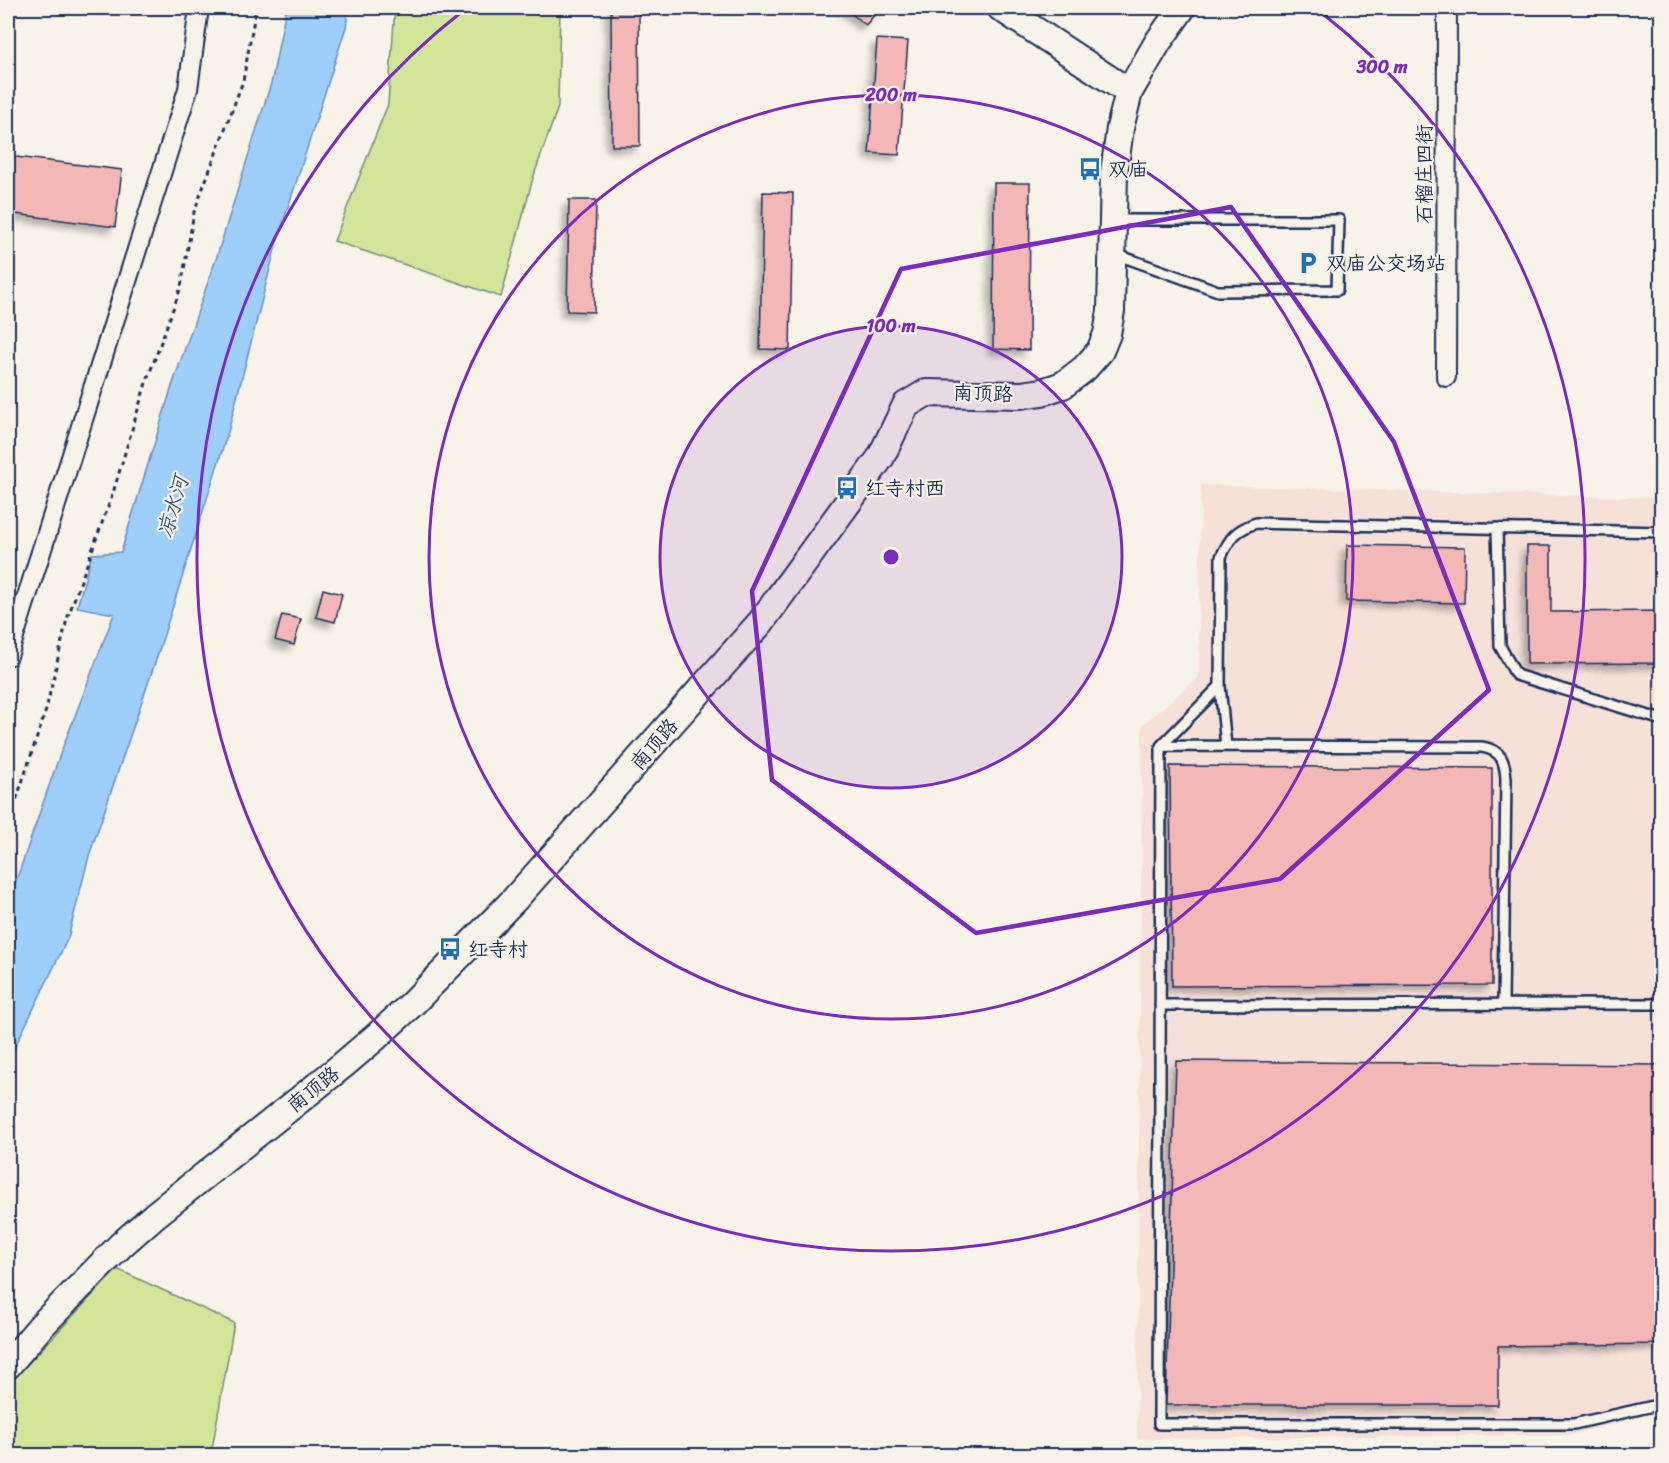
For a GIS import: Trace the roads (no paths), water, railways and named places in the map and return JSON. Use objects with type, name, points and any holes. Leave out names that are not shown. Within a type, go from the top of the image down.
[{"type":"street","points":[[8,656],[188,89],[199,8]]},
{"type":"street","points":[[1001,8],[1129,92]]},
{"type":"street","name":"南顶路","points":[[8,1365],[41,1326],[121,1245],[377,1036],[412,1004],[514,900],[761,622],[881,457],[906,405],[926,393],[1022,395],[1042,392],[1063,384],[1085,368],[1100,351],[1107,334],[1111,311],[1116,157],[1120,128],[1129,92],[1158,42],[1182,8]]},
{"type":"street","name":"石榴庄四街","points":[[1446,8],[1446,377]]},
{"type":"lane","points":[[1112,253],[1218,291],[1337,290],[1339,220],[1113,220]]},
{"type":"lane","points":[[1226,746],[1220,686],[1221,557],[1228,541],[1241,529],[1256,524],[1662,532]]},
{"type":"lane","points":[[1497,528],[1500,646],[1516,675],[1662,720]]},
{"type":"lane","points":[[1220,686],[1161,746],[1159,1424],[1574,1424],[1662,1404]]},
{"type":"lane","points":[[1161,746],[1482,747],[1497,752],[1504,760],[1506,779],[1503,1004]]},
{"type":"lane","points":[[1160,1005],[1662,1004]]},
{"type":"water","name":"凉水河","points":[[286,8],[349,8],[346,27],[276,245],[228,432],[155,663],[89,856],[68,938],[8,1061],[8,904],[58,760],[114,614],[77,607],[92,554],[121,552],[172,386],[216,259],[272,80]]},
{"type":"place","name":"双庙","points":[[1090,169]]},
{"type":"place","name":"双庙公交场站","points":[[1308,263]]},
{"type":"place","name":"红寺村西","points":[[847,488]]},
{"type":"place","name":"红寺村","points":[[450,949]]}]
